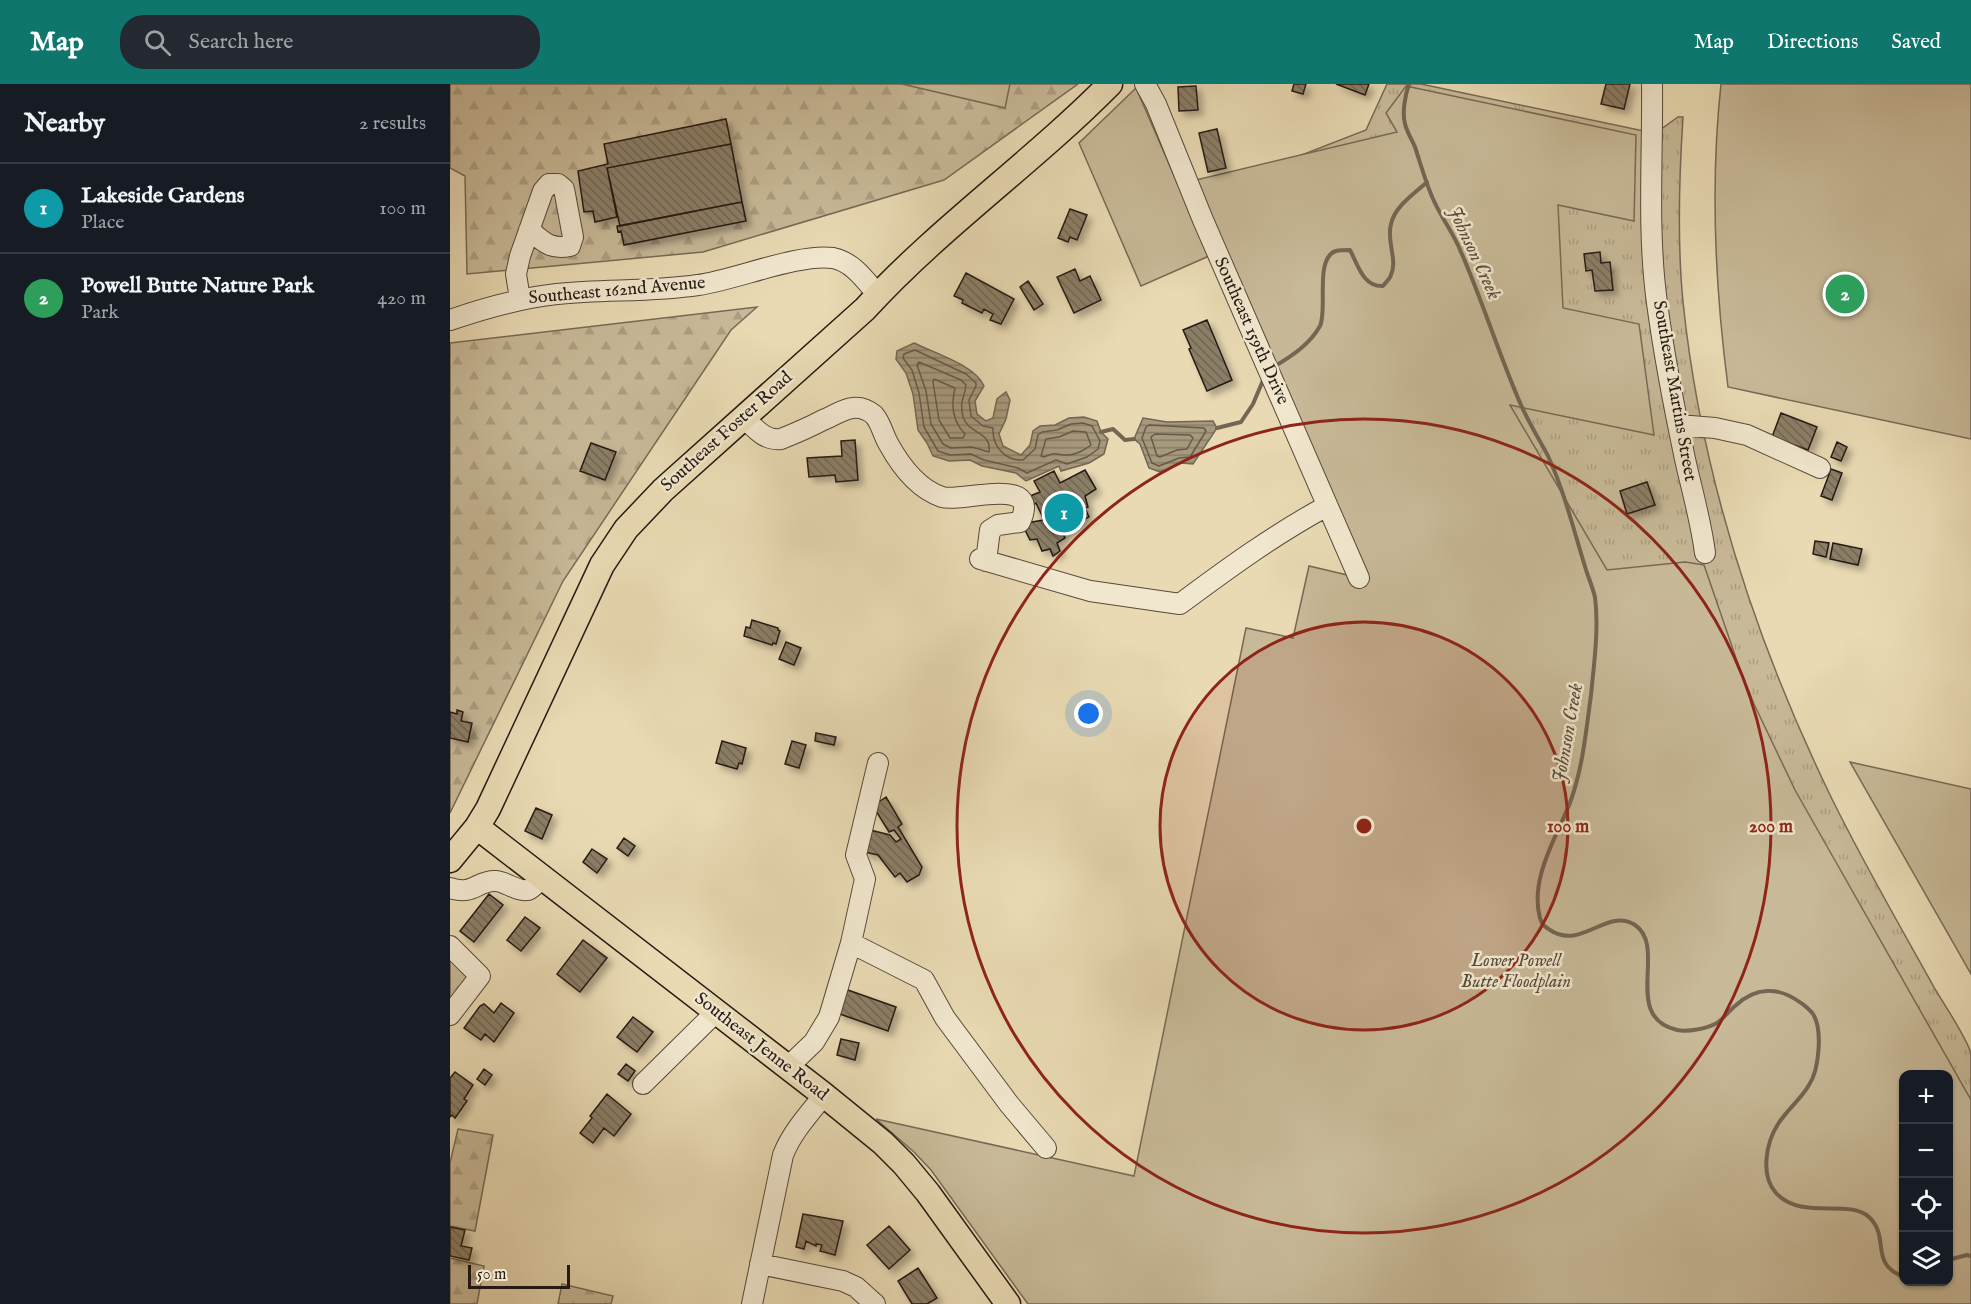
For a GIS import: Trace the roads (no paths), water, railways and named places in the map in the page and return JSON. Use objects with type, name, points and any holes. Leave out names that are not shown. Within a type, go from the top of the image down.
[{"type":"main road","name":"Southeast Foster Road","points":[[450,860],[477,827],[504,777],[591,586],[626,529],[649,502],[878,295],[895,277],[1016,172],[1110,84]]},
{"type":"main road","name":"Southeast Jenne Road","points":[[477,827],[883,1143],[928,1193],[1008,1304]]},
{"type":"street","name":"Southeast 159th Drive","points":[[1145,84],[1156,104],[1203,220],[1359,579]]},
{"type":"street","name":"Southeast Martins Street","points":[[1652,84],[1652,234],[1656,299],[1678,425],[1702,526],[1706,553]]},
{"type":"street","points":[[520,299],[516,274],[529,230]]},
{"type":"street","name":"Southeast 162nd Avenue","points":[[450,320],[520,299],[559,294],[693,286],[779,265],[825,258],[849,264],[878,295]]},
{"type":"street","points":[[743,417],[765,438],[774,440],[782,439],[844,410],[860,408],[868,410],[875,417],[895,454],[919,485],[933,494],[948,499],[1007,492],[1018,496],[1023,503],[1023,515],[1020,522],[998,525],[990,530],[983,560],[1090,591],[1180,604],[1238,561],[1296,523],[1327,506]]},
{"type":"street","points":[[1678,425],[1715,428],[1747,435],[1820,468]]},
{"type":"street","points":[[788,1067],[814,1042],[829,1017],[851,943],[865,879],[856,855],[878,763]]},
{"type":"street","points":[[450,888],[468,891],[497,881],[527,890],[542,877]]},
{"type":"street","points":[[851,943],[924,980],[945,1018],[1009,1104],[1046,1148]]},
{"type":"street","points":[[450,946],[480,976],[450,1016]]},
{"type":"street","points":[[643,1084],[716,1012]]},
{"type":"street","points":[[752,1304],[783,1155],[798,1128],[824,1095]]},
{"type":"street","points":[[760,1264],[843,1281],[856,1287],[875,1304]]},
{"type":"water","points":[[914,343],[963,366],[979,379],[984,386],[975,401],[977,414],[986,421],[993,418],[997,399],[1006,392],[1010,400],[1006,419],[999,434],[1003,446],[1021,455],[1030,445],[1033,431],[1040,426],[1055,425],[1069,418],[1084,417],[1097,421],[1101,432],[1108,439],[1104,454],[1089,463],[1061,471],[1059,466],[1026,481],[1016,473],[982,466],[970,460],[949,461],[933,456],[918,430],[913,394],[906,373],[896,359],[897,351]]},
{"type":"water","points":[[1143,418],[1167,422],[1213,421],[1217,428],[1193,464],[1181,463],[1160,472],[1149,468],[1140,444],[1134,439]]},
{"type":"waterway","name":"Johnson Creek","points":[[1409,84],[1404,109],[1406,127],[1431,195],[1469,271],[1521,405],[1554,470],[1595,597],[1596,646],[1584,748],[1571,800],[1547,857],[1538,888],[1542,924],[1561,935],[1572,936],[1614,921],[1625,921],[1635,925],[1644,935],[1648,949],[1648,997],[1651,1011],[1660,1023],[1677,1030],[1692,1030],[1713,1025],[1743,1000],[1759,992],[1775,991],[1784,994],[1809,1009],[1816,1021],[1819,1040],[1815,1070],[1806,1090],[1782,1119],[1770,1140],[1766,1168],[1771,1186],[1787,1201],[1799,1206],[1849,1209],[1869,1217],[1879,1233],[1886,1265],[1899,1274]]},
{"type":"waterway","points":[[1275,366],[1306,344],[1320,326],[1323,309],[1323,274],[1329,256],[1336,251],[1350,250],[1362,274],[1371,283],[1383,286],[1389,279],[1393,269],[1390,237],[1393,218],[1406,201],[1427,182]]},
{"type":"waterway","points":[[1217,428],[1241,422],[1253,404],[1264,378]]},
{"type":"waterway","points":[[1101,432],[1113,429],[1125,440],[1134,439]]},
{"type":"waterway","name":"Johnson Creek","points":[[1953,1259],[1971,1256]]},
{"type":"place","name":"Powell Butte Nature Park","points":[[1845,294]]},
{"type":"place","name":"Lakeside Gardens","points":[[1064,513]]},
{"type":"park label","name":"Lower Powell Butte Floodplain","points":[[1516,971]]}]
